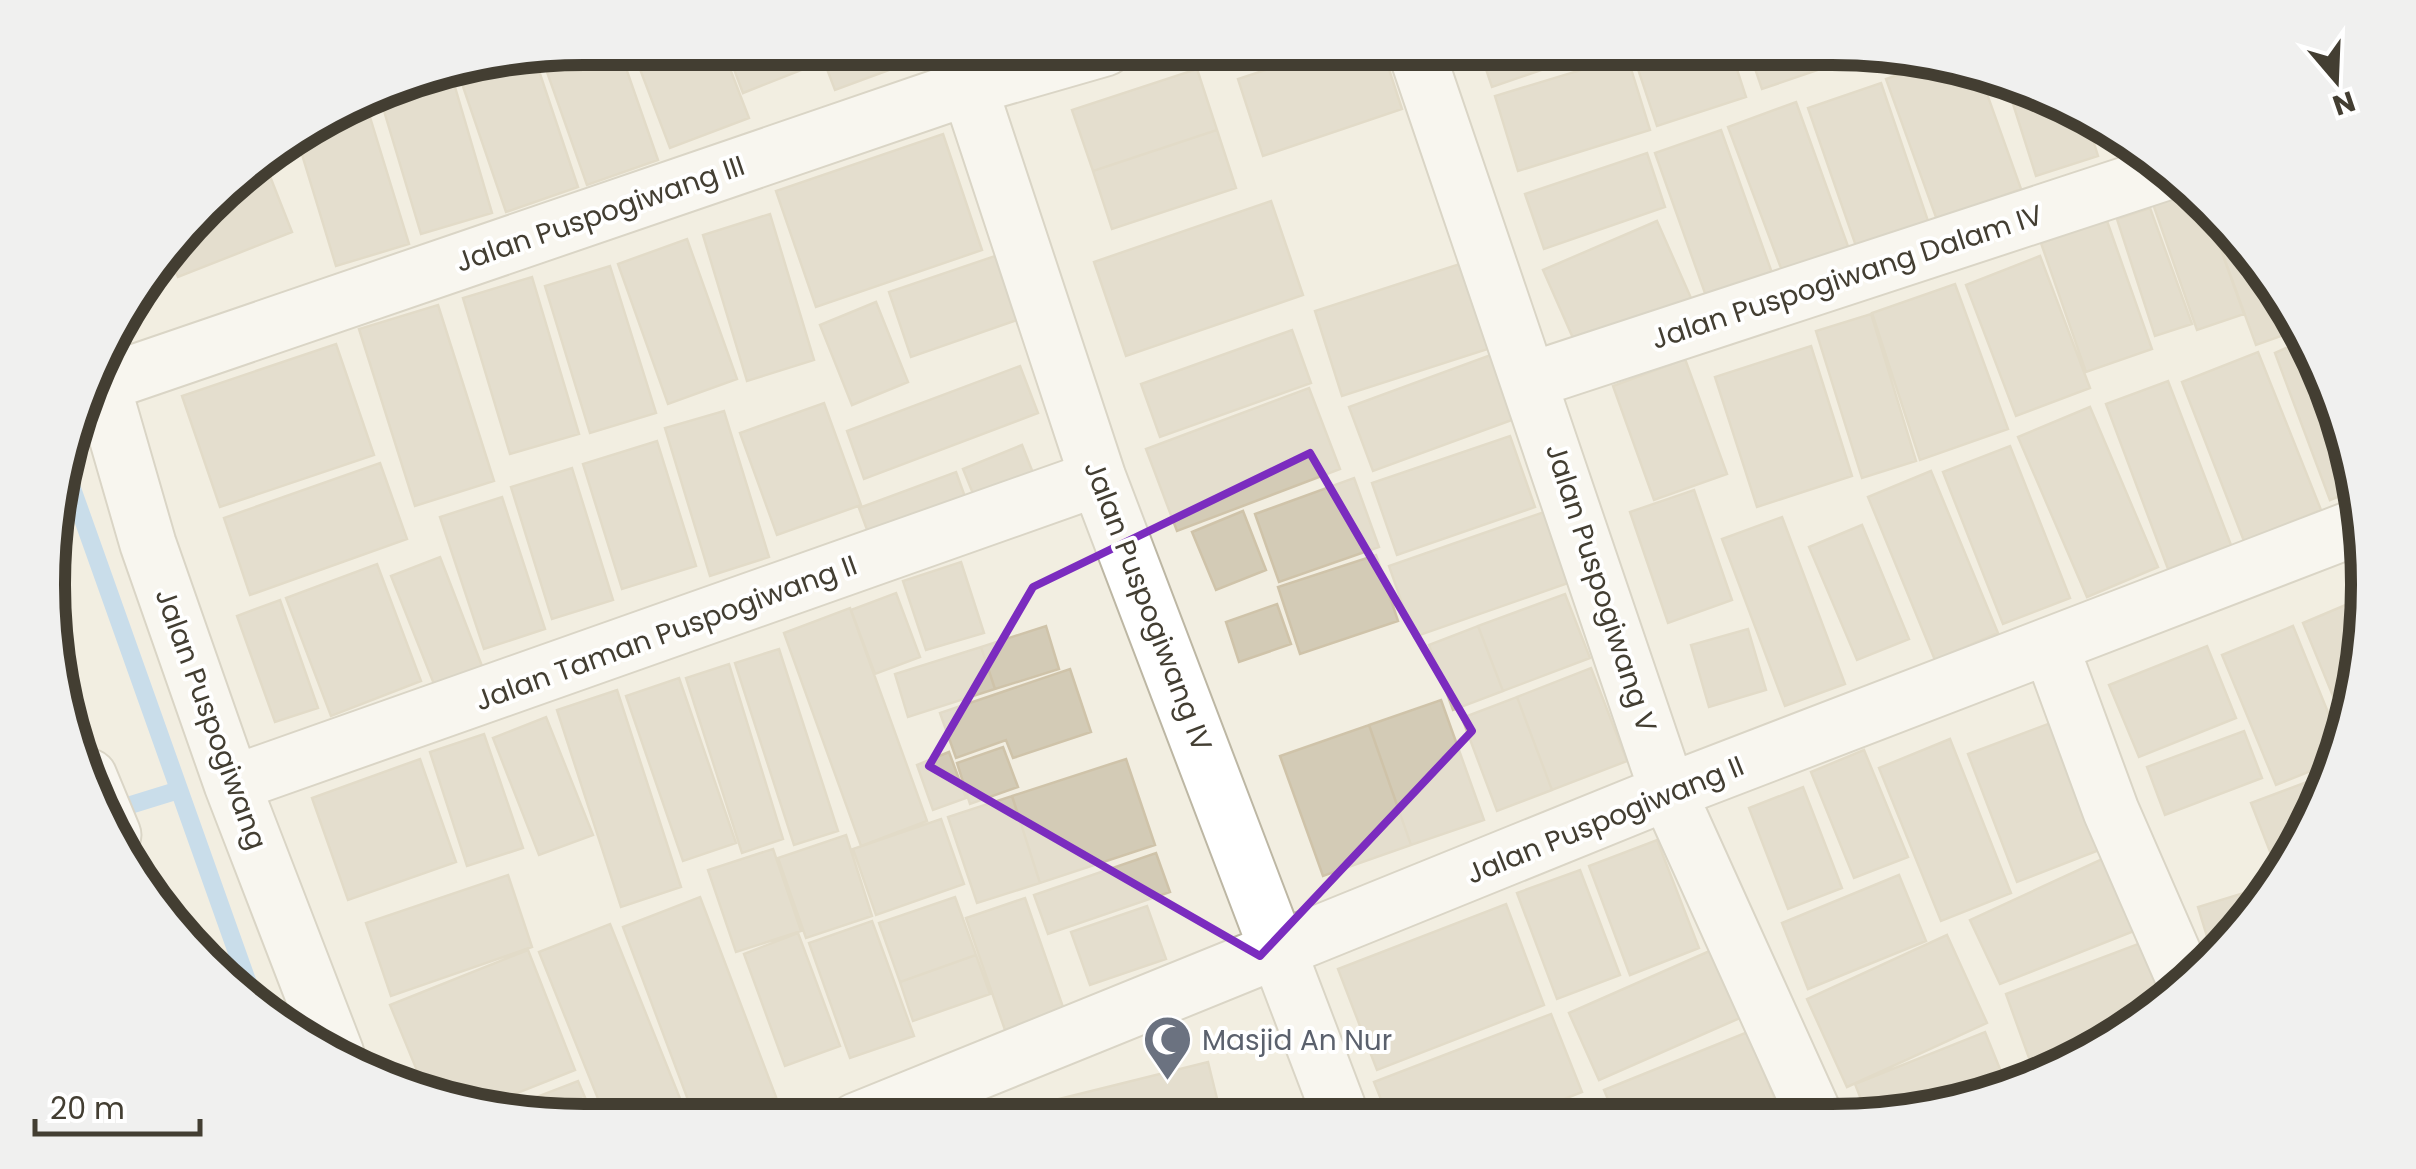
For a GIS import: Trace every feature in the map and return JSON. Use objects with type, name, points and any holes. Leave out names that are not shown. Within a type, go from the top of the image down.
[{"type":"street","name":"Jalan Puspogiwang III","points":[[108,380],[969,87],[1046,65]]},
{"type":"street","name":"Jalan Puspogiwang V","points":[[1420,65],[1532,380],[1668,792],[1809,1104]]},
{"type":"street","name":"Jalan Puspogiwang IV","points":[[969,87],[1098,478],[1336,1104]]},
{"type":"street","name":"Jalan Puspogiwang Dalam IV","points":[[1532,380],[2152,176]]},
{"type":"street","name":"Jalan Puspogiwang","points":[[102,393],[148,544],[232,784],[329,1036]]},
{"type":"street","name":"Jalan Taman Puspogiwang II","points":[[232,784],[1098,478]]},
{"type":"street","name":"Jalan Puspogiwang II","points":[[896,1104],[1668,792],[2051,648],[2348,530]]},
{"type":"street","points":[[2051,648],[2111,811],[2180,969]]},
{"type":"highlighted area","points":[[1310,453],[1472,731],[1260,956],[929,766],[1033,587]]},
{"type":"building","points":[[625,65],[658,160],[587,185],[545,67]]},
{"type":"building","points":[[638,65],[729,65],[749,118],[670,148]]},
{"type":"building","points":[[732,65],[814,65],[743,93]]},
{"type":"building","points":[[825,65],[887,65],[889,70],[835,90]]},
{"type":"building","points":[[1281,65],[1388,65],[1402,109],[1263,156],[1238,79]]},
{"type":"building","points":[[1485,65],[1556,65],[1492,87]]},
{"type":"building","points":[[1597,65],[1630,65],[1650,130],[1518,171],[1495,96]]},
{"type":"building","points":[[1637,65],[1736,65],[1746,97],[1657,126]]},
{"type":"building","points":[[1754,65],[1832,65],[1762,89]]},
{"type":"building","points":[[538,67],[578,187],[506,212],[461,80]]},
{"type":"building","points":[[1197,69],[1217,130],[1093,171],[1072,110]]},
{"type":"building","points":[[1909,71],[1985,89],[2021,189],[1937,220],[1886,79]]},
{"type":"building","points":[[454,82],[492,213],[421,234],[383,106]]},
{"type":"building","points":[[1881,83],[1929,224],[1857,249],[1808,108]]},
{"type":"building","points":[[2011,98],[2091,135],[2098,156],[2036,176]]},
{"type":"building","points":[[1796,102],[1850,252],[1784,276],[1728,127]]},
{"type":"building","points":[[369,113],[409,244],[336,266],[301,150]]},
{"type":"building","points":[[1217,130],[1236,188],[1112,229],[1093,171]]},
{"type":"building","points":[[1721,130],[1772,273],[1706,296],[1655,153]]},
{"type":"building","points":[[943,134],[982,250],[816,307],[776,191]]},
{"type":"building","points":[[1647,153],[1665,207],[1544,249],[1525,194]]},
{"type":"building","points":[[268,172],[292,232],[178,277],[173,266],[194,242]]},
{"type":"building","points":[[2174,194],[2216,235],[2244,314],[2197,330],[2152,201]]},
{"type":"building","points":[[1271,201],[1303,295],[1126,356],[1094,262]]},
{"type":"building","points":[[2150,208],[2192,324],[2155,336],[2117,219]]},
{"type":"building","points":[[770,214],[814,360],[747,381],[703,235]]},
{"type":"building","points":[[1657,221],[1691,298],[1577,347],[1543,270]]},
{"type":"building","points":[[2107,221],[2152,349],[2086,372],[2041,243]]},
{"type":"building","points":[[2216,235],[2244,268],[2286,334],[2256,345]]},
{"type":"building","points":[[687,239],[737,379],[668,404],[618,264]]},
{"type":"building","points":[[995,256],[1017,320],[911,357],[889,292]]},
{"type":"building","points":[[2040,256],[2090,388],[2016,416],[1966,285]]},
{"type":"building","points":[[1469,261],[1497,346],[1342,396],[1315,311]]},
{"type":"building","points":[[610,266],[656,413],[590,433],[545,286]]},
{"type":"building","points":[[532,277],[579,434],[510,454],[463,298]]},
{"type":"building","points":[[1955,284],[2008,429],[1920,460],[1872,313]]},
{"type":"building","points":[[876,302],[908,382],[852,405],[820,325]]},
{"type":"building","points":[[438,305],[494,481],[415,506],[359,329]]},
{"type":"building","points":[[1871,314],[1916,461],[1862,478],[1816,331]]},
{"type":"building","points":[[1292,330],[1311,383],[1160,437],[1141,384]]},
{"type":"building","points":[[336,344],[374,455],[220,507],[182,396]]},
{"type":"building","points":[[2292,345],[2297,355],[2323,418],[2343,495],[2330,500],[2275,353]]},
{"type":"building","points":[[1811,346],[1852,476],[1757,507],[1715,377]]},
{"type":"building","points":[[2258,352],[2321,510],[2244,541],[2182,382]]},
{"type":"building","points":[[1496,353],[1520,417],[1373,471],[1349,407]]},
{"type":"building","points":[[1685,359],[1727,474],[1654,500],[1613,386]]},
{"type":"building","points":[[1020,366],[1038,413],[864,479],[847,431]]},
{"type":"building","points":[[2168,381],[2231,545],[2168,569],[2106,404]]},
{"type":"building","points":[[1309,388],[1340,469],[1177,531],[1146,449]]},
{"type":"building","points":[[824,403],[861,505],[777,535],[740,433]]},
{"type":"building","points":[[2090,407],[2158,567],[2087,597],[2018,437]]},
{"type":"building","points":[[724,411],[769,557],[710,576],[665,428]]},
{"type":"building","points":[[1510,436],[1535,507],[1397,555],[1372,483]]},
{"type":"building","points":[[657,441],[696,566],[622,589],[583,464]]},
{"type":"building","points":[[1022,445],[1037,483],[978,506],[963,469]]},
{"type":"building","points":[[2010,446],[2070,598],[2003,624],[1943,472]]},
{"type":"building","points":[[380,463],[407,539],[250,595],[224,518]]},
{"type":"building","points":[[572,468],[613,600],[552,619],[511,487]]},
{"type":"building","points":[[1931,471],[1998,633],[1935,660],[1868,497]]},
{"type":"building","points":[[956,472],[973,519],[876,554],[859,508]]},
{"type":"building","points":[[1354,478],[1379,547],[1279,582],[1255,514]]},
{"type":"building","points":[[1694,490],[1732,600],[1668,623],[1630,512]]},
{"type":"building","points":[[502,497],[545,629],[484,649],[440,517]]},
{"type":"building","points":[[1243,511],[1266,570],[1216,590],[1192,532]]},
{"type":"building","points":[[1547,511],[1571,582],[1414,637],[1389,566]]},
{"type":"building","points":[[1782,517],[1845,684],[1785,706],[1722,539]]},
{"type":"building","points":[[1862,525],[1909,639],[1857,660],[1809,547]]},
{"type":"building","points":[[1376,555],[1398,621],[1300,654],[1278,587]]},
{"type":"building","points":[[440,557],[482,666],[434,684],[391,576]]},
{"type":"building","points":[[961,562],[984,633],[926,650],[903,581]]},
{"type":"building","points":[[377,564],[421,681],[331,716],[286,598]]},
{"type":"building","points":[[896,593],[920,657],[875,674],[851,610]]},
{"type":"building","points":[[1565,594],[1590,658],[1503,691],[1478,626]]},
{"type":"building","points":[[280,600],[318,708],[275,722],[237,616]]},
{"type":"building","points":[[2350,603],[2347,652],[2336,705],[2303,623]]},
{"type":"building","points":[[1277,604],[1291,644],[1239,662],[1226,622]]},
{"type":"building","points":[[850,608],[927,821],[861,846],[784,633]]},
{"type":"building","points":[[1046,626],[1059,669],[995,689],[981,647]]},
{"type":"building","points":[[1478,626],[1503,691],[1453,710],[1429,645]]},
{"type":"building","points":[[2293,626],[2332,722],[2316,769],[2276,785],[2222,655]]},
{"type":"building","points":[[1748,629],[1766,690],[1709,707],[1691,645]]},
{"type":"building","points":[[2207,646],[2236,718],[2139,757],[2109,685]]},
{"type":"building","points":[[981,647],[995,689],[908,717],[895,674]]},
{"type":"building","points":[[779,649],[838,831],[794,845],[735,663]]},
{"type":"building","points":[[729,664],[783,839],[742,853],[686,678]]},
{"type":"building","points":[[1591,668],[1627,761],[1552,790],[1517,697]]},
{"type":"building","points":[[1070,669],[1091,732],[1013,758],[1006,740],[956,758],[940,713]]},
{"type":"building","points":[[679,678],[736,843],[683,861],[626,696]]},
{"type":"building","points":[[617,690],[681,887],[621,907],[557,710]]},
{"type":"building","points":[[1517,697],[1552,790],[1497,811],[1462,718]]},
{"type":"building","points":[[1441,700],[1484,820],[1411,845],[1369,725]]},
{"type":"building","points":[[546,717],[593,835],[539,855],[493,738]]},
{"type":"building","points":[[2064,718],[2112,845],[2017,882],[1968,754]]},
{"type":"building","points":[[1369,725],[1411,845],[1323,876],[1280,756]]},
{"type":"building","points":[[2244,731],[2262,778],[2165,815],[2147,767]]},
{"type":"building","points":[[484,734],[523,848],[467,866],[430,752]]},
{"type":"building","points":[[1950,739],[2011,893],[1941,921],[1879,768]]},
{"type":"building","points":[[1003,747],[1018,787],[970,804],[957,763]]},
{"type":"building","points":[[1864,750],[1908,857],[1854,878],[1811,772]]},
{"type":"building","points":[[949,752],[966,798],[933,810],[917,765]]},
{"type":"building","points":[[420,759],[456,862],[348,900],[312,798]]},
{"type":"building","points":[[1126,759],[1155,845],[1040,883],[1012,796]]},
{"type":"building","points":[[2312,780],[2272,858],[2251,803]]},
{"type":"building","points":[[1803,787],[1842,888],[1788,909],[1749,808]]},
{"type":"building","points":[[1012,796],[1040,883],[977,903],[948,817]]},
{"type":"building","points":[[941,819],[964,884],[876,915],[853,849]]},
{"type":"building","points":[[846,835],[872,916],[806,938],[778,858]]},
{"type":"building","points":[[1657,840],[1699,948],[1630,975],[1589,866]]},
{"type":"building","points":[[773,849],[801,931],[736,952],[708,870]]},
{"type":"building","points":[[1156,853],[1170,892],[1048,934],[1034,895]]},
{"type":"building","points":[[2109,856],[2139,929],[2000,984],[1970,920]]},
{"type":"building","points":[[1580,870],[1620,975],[1557,999],[1517,893]]},
{"type":"building","points":[[508,875],[532,947],[391,996],[366,923]]},
{"type":"building","points":[[1899,875],[1926,941],[1808,989],[1782,923]]},
{"type":"building","points":[[2251,891],[2209,942],[2198,907]]},
{"type":"building","points":[[700,897],[776,1097],[758,1104],[690,1104],[623,927]]},
{"type":"building","points":[[955,897],[976,955],[900,982],[879,923]]},
{"type":"building","points":[[1025,898],[1064,1010],[1005,1030],[966,918]]},
{"type":"building","points":[[1506,904],[1544,1005],[1377,1070],[1338,969]]},
{"type":"building","points":[[1147,906],[1166,959],[1090,985],[1071,932]]},
{"type":"building","points":[[872,921],[914,1036],[850,1058],[809,943]]},
{"type":"building","points":[[610,924],[682,1104],[600,1104],[539,952]]},
{"type":"building","points":[[798,933],[840,1046],[785,1066],[744,954]]},
{"type":"building","points":[[1947,935],[1987,1023],[1847,1087],[1807,999]]},
{"type":"building","points":[[2154,938],[2169,979],[2091,1034],[2031,1064],[2006,994]]},
{"type":"building","points":[[528,950],[575,1070],[505,1098],[419,1076],[390,1005]]},
{"type":"building","points":[[1712,950],[1742,1017],[1599,1080],[1569,1013]]},
{"type":"building","points":[[976,955],[990,994],[913,1021],[900,982]]},
{"type":"building","points":[[1551,1014],[1582,1092],[1552,1104],[1383,1104],[1374,1082]]},
{"type":"building","points":[[1748,1032],[1777,1104],[1610,1104],[1604,1090]]},
{"type":"building","points":[[1985,1032],[2002,1074],[1933,1094],[1865,1103],[1855,1084]]},
{"type":"building","points":[[1208,1062],[1218,1104],[1039,1104]]},
{"type":"building","points":[[578,1081],[588,1104],[551,1103],[527,1101]]},
{"type":"waterway","points":[[73,492],[246,979]]},
{"type":"waterway","points":[[117,809],[179,790]]},
{"type":"place","name":"Masjid An Nur","points":[[1167,1082]]}]
